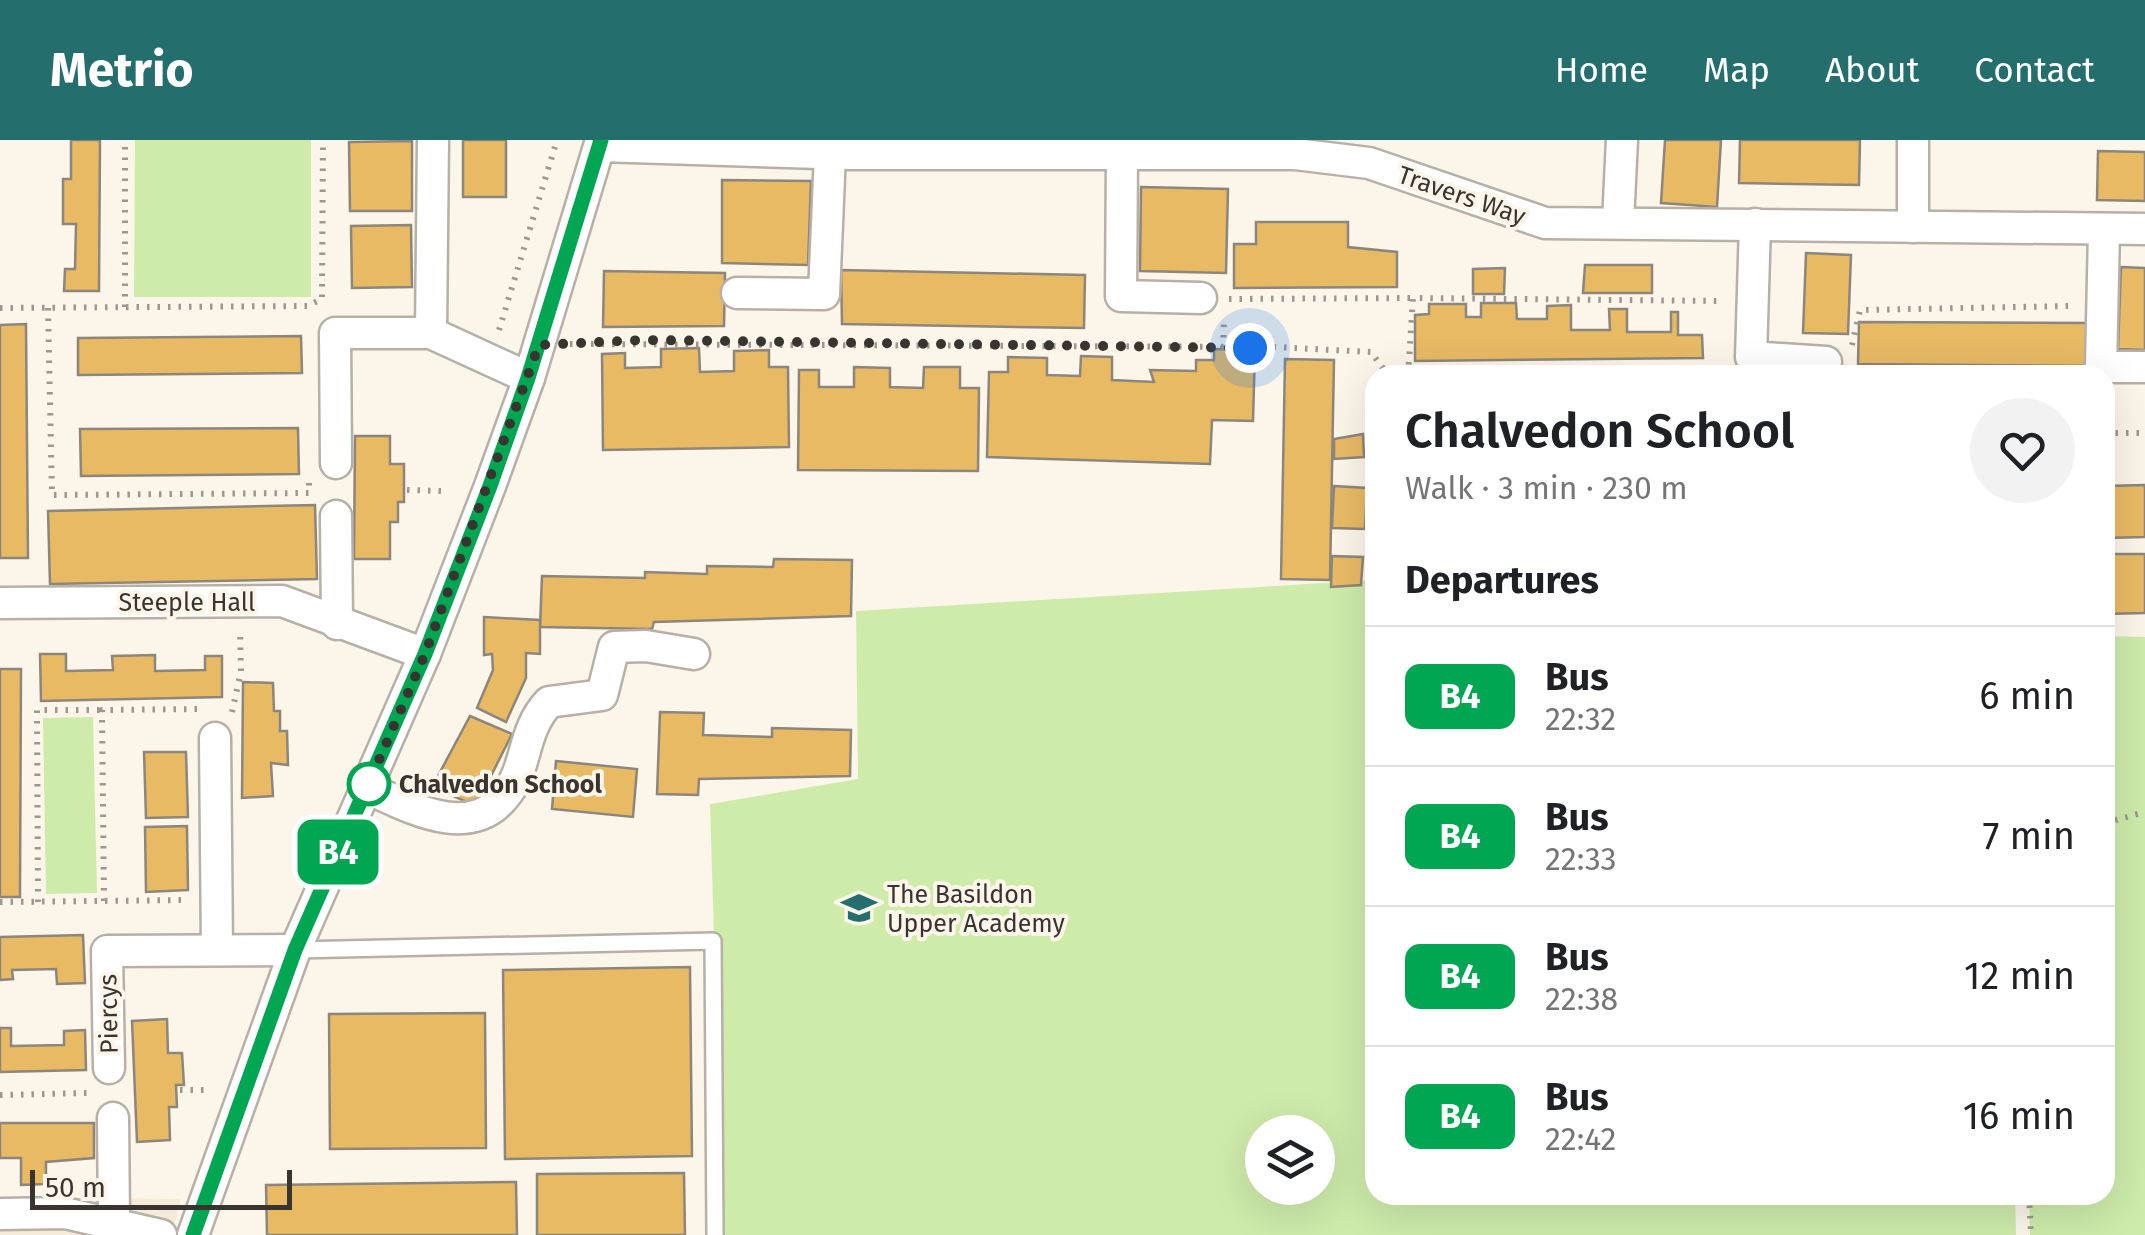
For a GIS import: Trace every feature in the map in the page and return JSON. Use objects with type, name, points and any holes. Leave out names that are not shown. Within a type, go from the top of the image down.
[{"type":"street","points":[[431,333],[434,140]]},
{"type":"street","points":[[1618,222],[1622,140]]},
{"type":"street","points":[[1912,227],[1913,140]]},
{"type":"street","points":[[193,1235],[295,950],[425,654],[528,378],[601,143]]},
{"type":"street","name":"Travers Way","points":[[601,143],[830,154],[987,148],[1122,154],[1295,147],[1369,163],[1545,223],[2145,230]]},
{"type":"street","points":[[737,293],[824,294],[830,154]]},
{"type":"street","points":[[1122,154],[1121,296],[1202,298]]},
{"type":"street","points":[[1755,224],[1750,357],[1838,359]]},
{"type":"street","points":[[2101,365],[2104,230]]},
{"type":"street","points":[[322,468],[335,333],[431,333],[528,378]]},
{"type":"street","points":[[2115,367],[2145,367]]},
{"type":"street","points":[[336,516],[338,624]]},
{"type":"street","name":"Steeple Hall","points":[[0,604],[282,601],[425,654]]},
{"type":"street","points":[[367,788],[431,816],[458,818],[485,812],[509,792],[532,720],[550,702],[602,696],[614,647],[646,646],[694,654]]},
{"type":"street","points":[[215,738],[218,950]]},
{"type":"street","name":"Piercys","points":[[101,1081],[107,951],[295,950]]},
{"type":"street","points":[[113,1118],[114,1221]]},
{"type":"street","points":[[0,1214],[65,1213],[114,1221],[161,1235]]},
{"type":"lane","points":[[295,950],[713,941],[715,1235]]},
{"type":"path","points":[[125,140],[125,307]]},
{"type":"path","points":[[0,308],[308,306],[322,299],[323,140]]},
{"type":"path","points":[[496,341],[556,140]]},
{"type":"path","points":[[1409,365],[1413,298]]},
{"type":"path","points":[[1224,348],[1224,299],[1752,301]]},
{"type":"path","points":[[308,306],[308,324]]},
{"type":"path","points":[[1838,359],[1860,310],[2102,307]]},
{"type":"path","points":[[48,308],[52,495],[310,493],[322,468]]},
{"type":"path","points":[[539,345],[643,340],[1224,348],[1372,352],[1381,365]]},
{"type":"path","points":[[2115,432],[2145,433]]},
{"type":"path","points":[[407,490],[442,490]]},
{"type":"path","points":[[215,738],[234,708],[241,671],[239,602]]},
{"type":"path","points":[[38,902],[37,710],[234,708]]},
{"type":"path","points":[[102,710],[104,901]]},
{"type":"path","points":[[2115,821],[2145,812]]},
{"type":"path","points":[[0,902],[216,899]]},
{"type":"path","points":[[0,1095],[101,1081]]},
{"type":"path","points":[[180,1090],[208,1090]]},
{"type":"path","points":[[2030,1205],[2031,1235]]},
{"type":"shaded area","points":[[0,1197],[181,1199],[172,1235],[0,1235]]},
{"type":"green space","points":[[135,140],[311,140],[311,297],[134,297]]},
{"type":"green space","name":"The Basildon Upper Academy","points":[[1365,581],[1365,1205],[2015,1205],[2016,1235],[723,1235],[710,804],[858,779],[856,611]]},
{"type":"green space","points":[[2115,636],[2145,637],[2145,1235],[2030,1235],[2029,1205],[2115,1205]]},
{"type":"green space","points":[[93,717],[97,893],[46,894],[43,718]]},
{"type":"building","points":[[71,140],[100,140],[99,291],[64,291],[65,269],[75,269],[76,224],[63,224],[63,179],[71,179]]},
{"type":"building","points":[[463,140],[506,140],[506,197],[463,197]]},
{"type":"building","points":[[1665,140],[1721,140],[1717,207],[1661,203]]},
{"type":"building","points":[[1740,140],[1860,140],[1859,185],[1739,183]]},
{"type":"building","points":[[412,141],[412,211],[350,211],[349,142]]},
{"type":"building","points":[[2098,151],[2145,152],[2145,201],[2097,200]]},
{"type":"building","points":[[722,180],[811,181],[808,265],[722,263]]},
{"type":"building","points":[[1141,187],[1228,189],[1226,273],[1140,271]]},
{"type":"building","points":[[1256,222],[1348,222],[1348,247],[1397,252],[1397,287],[1234,288],[1234,244],[1256,244]]},
{"type":"building","points":[[411,225],[412,287],[352,288],[351,226]]},
{"type":"building","points":[[1806,253],[1851,255],[1848,334],[1803,333]]},
{"type":"building","points":[[1585,265],[1652,265],[1652,293],[1583,293]]},
{"type":"building","points":[[2121,267],[2145,268],[2145,350],[2118,349]]},
{"type":"building","points":[[1505,268],[1504,294],[1473,294],[1473,269]]},
{"type":"building","points":[[841,270],[1085,275],[1084,328],[842,324]]},
{"type":"building","points":[[604,271],[725,273],[724,326],[603,327]]},
{"type":"building","points":[[1481,303],[1516,303],[1517,319],[1547,319],[1547,306],[1571,305],[1571,330],[1610,330],[1609,309],[1627,309],[1627,332],[1671,332],[1671,312],[1678,312],[1678,335],[1702,335],[1703,358],[1415,361],[1415,315],[1429,314],[1429,304],[1466,304],[1466,317],[1481,317]]},
{"type":"building","points":[[1859,322],[2094,323],[2094,365],[1858,364]]},
{"type":"building","points":[[26,324],[28,558],[0,558],[0,325]]},
{"type":"building","points":[[301,336],[302,373],[78,375],[78,338]]},
{"type":"building","points":[[699,348],[700,372],[734,371],[734,351],[769,350],[769,367],[788,367],[789,447],[603,450],[602,354],[625,353],[625,368],[661,367],[661,349]]},
{"type":"building","points":[[1214,349],[1255,350],[1253,421],[1212,420],[1210,464],[987,457],[989,372],[1008,372],[1008,357],[1047,358],[1047,375],[1080,376],[1081,356],[1112,357],[1112,380],[1154,382],[1150,370],[1196,371],[1196,360],[1214,360]]},
{"type":"building","points":[[1285,359],[1334,360],[1330,580],[1281,579]]},
{"type":"building","points":[[854,367],[890,368],[890,387],[923,388],[924,367],[960,367],[960,388],[979,388],[978,471],[798,470],[799,370],[819,370],[819,387],[854,387]]},
{"type":"building","points":[[298,428],[299,474],[81,476],[80,429]]},
{"type":"building","points":[[1363,434],[1364,457],[1334,459],[1334,439]]},
{"type":"building","points":[[355,436],[390,436],[390,464],[404,464],[404,502],[398,502],[398,522],[390,522],[390,559],[354,559]]},
{"type":"building","points":[[2145,485],[2145,537],[2115,538],[2115,486]]},
{"type":"building","points":[[1334,486],[1365,488],[1365,529],[1332,528]]},
{"type":"building","points":[[315,505],[317,579],[50,584],[48,511]]},
{"type":"building","points":[[2115,554],[2145,554],[2145,613],[2115,614]]},
{"type":"building","points":[[1332,556],[1363,557],[1361,585],[1331,587]]},
{"type":"building","points":[[774,559],[852,560],[851,616],[654,622],[652,629],[540,627],[542,576],[645,578],[645,572],[707,574],[707,566],[773,567]]},
{"type":"building","points":[[484,617],[540,620],[540,654],[526,653],[526,678],[506,722],[477,708],[493,670],[492,654],[484,655]]},
{"type":"building","points":[[40,654],[66,654],[66,671],[113,670],[112,656],[155,655],[155,671],[205,670],[205,656],[222,656],[222,697],[41,701]]},
{"type":"building","points":[[0,669],[21,669],[20,897],[0,897]]},
{"type":"building","points":[[243,682],[273,683],[274,711],[280,711],[280,731],[287,731],[288,765],[271,763],[273,796],[242,798]]},
{"type":"building","points":[[660,712],[704,713],[703,735],[772,737],[772,728],[851,730],[850,776],[699,779],[698,795],[657,794]]},
{"type":"building","points":[[470,716],[512,734],[476,806],[432,787]]},
{"type":"building","points":[[144,752],[186,752],[188,817],[146,818]]},
{"type":"building","points":[[556,761],[637,769],[633,817],[552,809]]},
{"type":"building","points":[[187,826],[188,890],[146,892],[145,827]]},
{"type":"building","points":[[83,935],[85,983],[57,984],[56,969],[12,970],[13,979],[0,980],[0,937]]},
{"type":"building","points":[[690,967],[692,1156],[505,1159],[503,970]]},
{"type":"building","points":[[485,1013],[486,1148],[330,1149],[329,1014]]},
{"type":"building","points":[[167,1019],[168,1053],[182,1053],[184,1085],[176,1085],[177,1107],[169,1107],[170,1140],[137,1142],[132,1021]]},
{"type":"building","points":[[0,1028],[11,1028],[11,1046],[64,1045],[64,1031],[85,1030],[86,1070],[0,1072]]},
{"type":"building","points":[[0,1123],[94,1123],[94,1158],[46,1162],[46,1184],[21,1185],[21,1158],[0,1158]]},
{"type":"building","points":[[684,1173],[685,1235],[537,1235],[537,1174]]},
{"type":"building","points":[[516,1182],[517,1235],[267,1235],[266,1185]]},
{"type":"bus line","name":"B4","points":[[193,1235],[295,950],[425,654],[490,486],[528,378],[601,140]]},
{"type":"place","name":"Chalvedon School","points":[[369,784]]},
{"type":"place","name":"The Basildon Upper Academy","points":[[859,908]]},
{"type":"route","points":[[369,784],[367,788],[425,654],[539,345],[643,340],[1250,348]]}]
